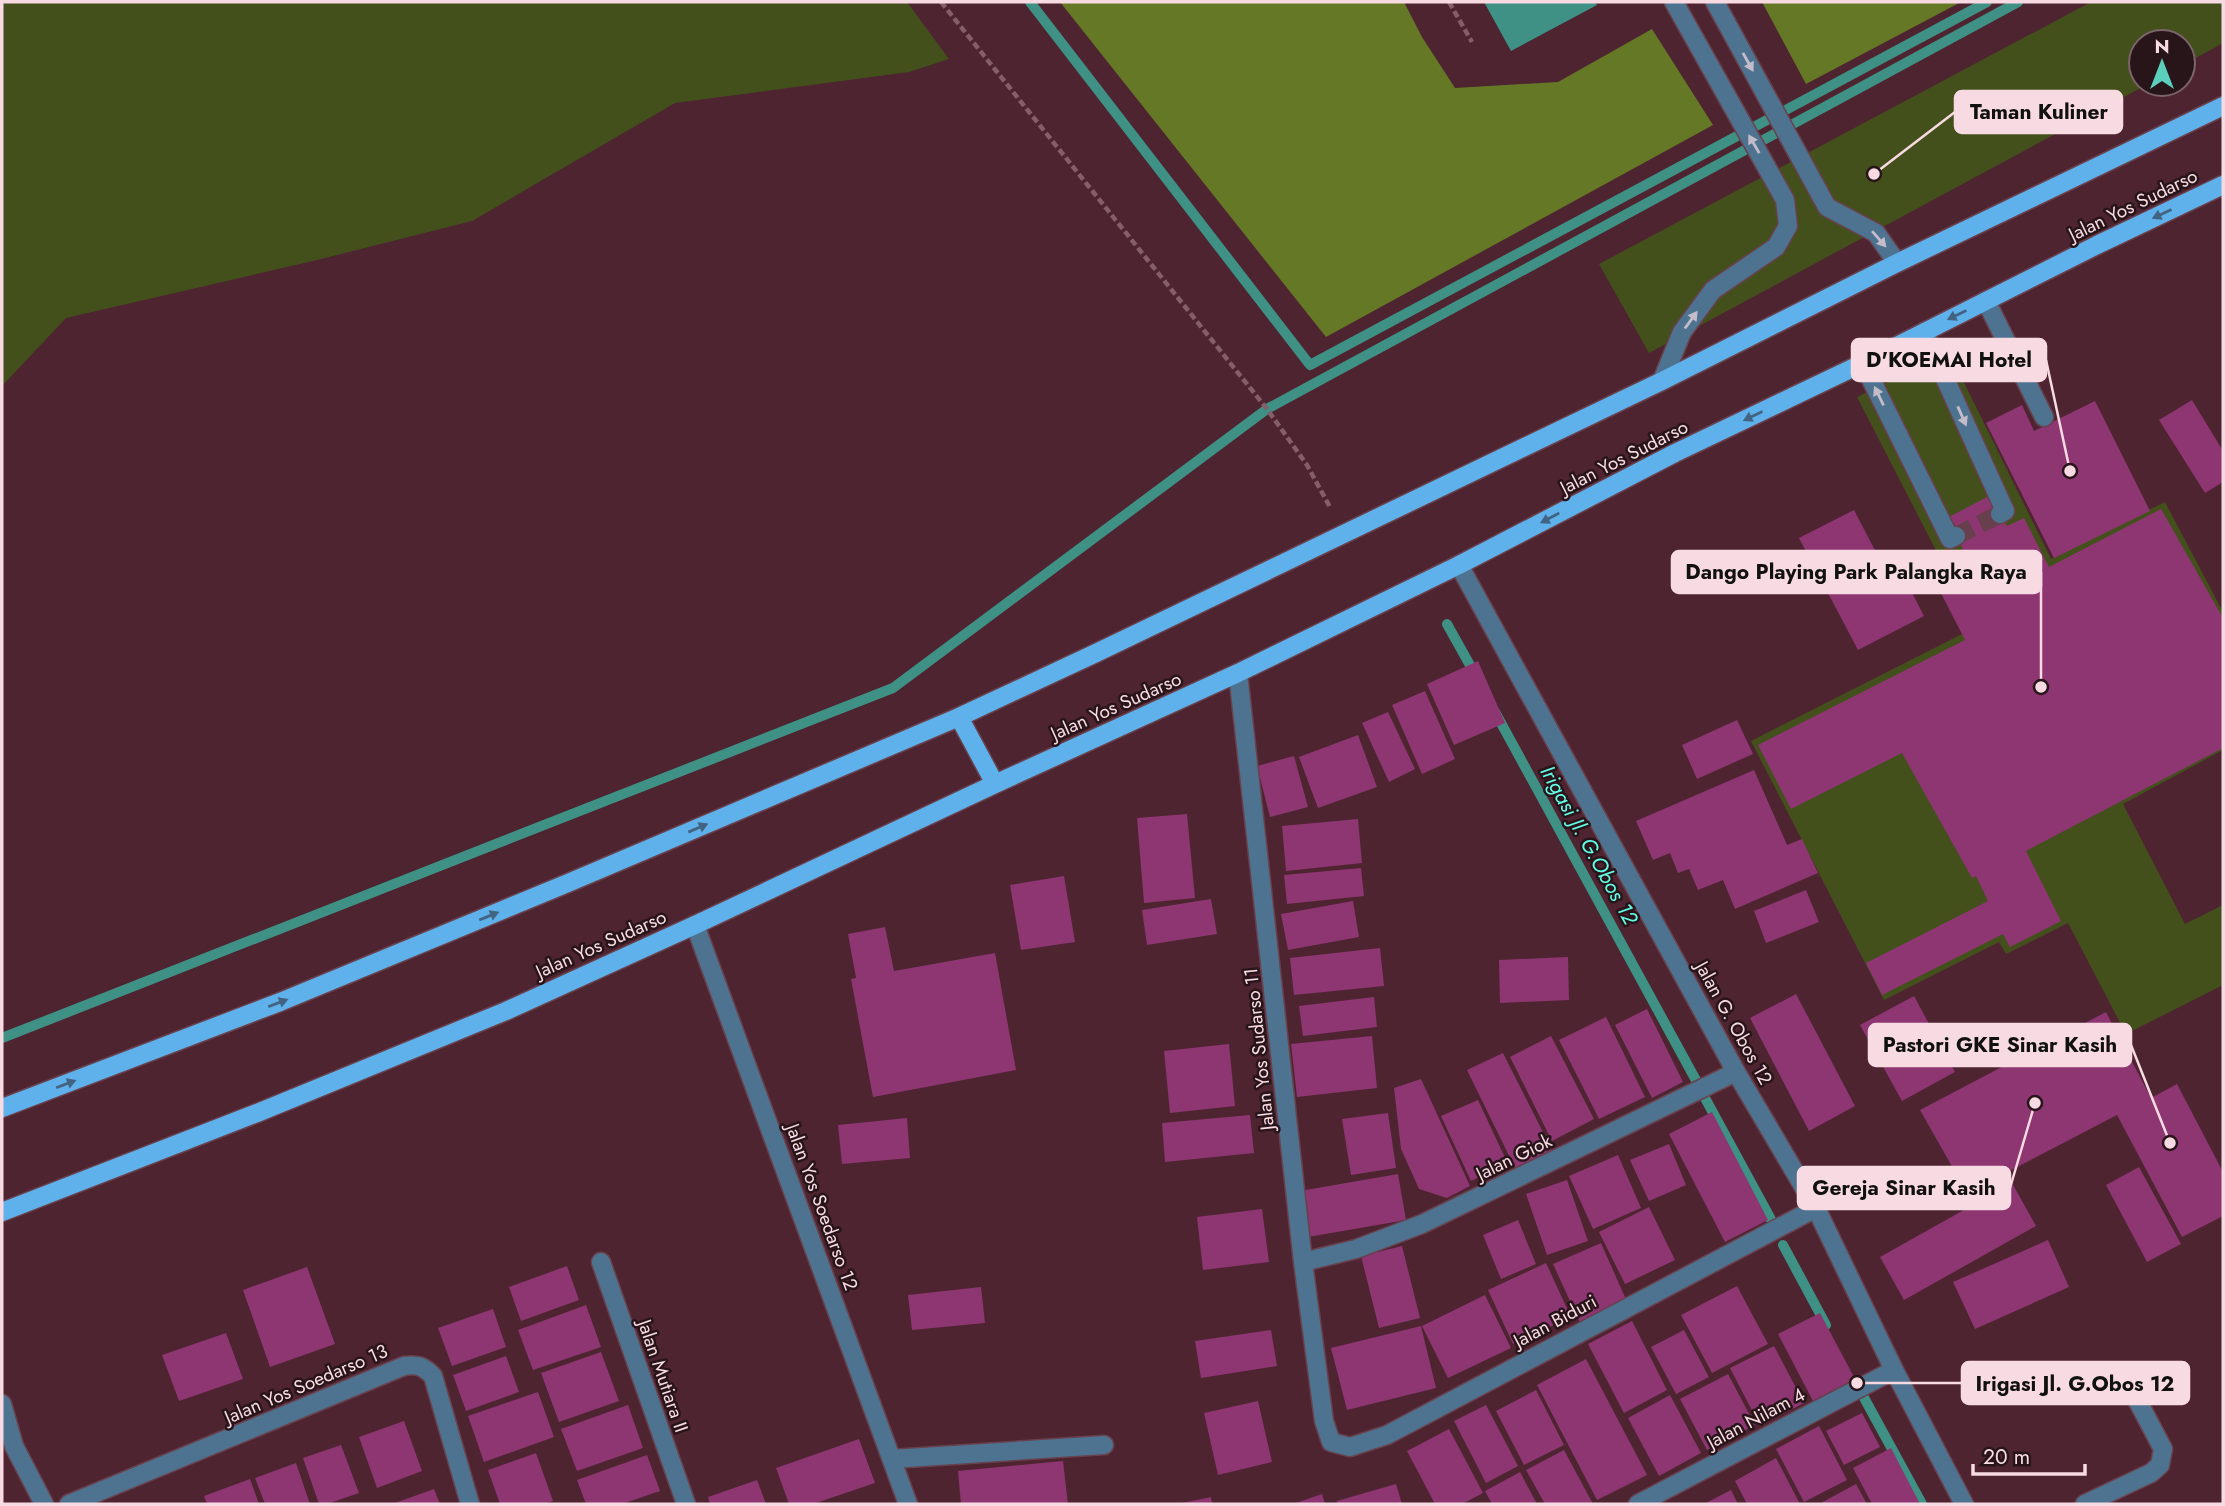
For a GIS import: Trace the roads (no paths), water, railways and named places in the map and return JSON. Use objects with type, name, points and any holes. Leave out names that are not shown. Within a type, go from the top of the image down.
[{"type":"main road","points":[[2,1108],[293,997],[959,717],[1662,381],[1897,263],[2223,106]]},
{"type":"main road","name":"Jalan Yos Sudarso","points":[[2,1212],[257,1113],[506,1011],[695,925],[995,783],[1238,673],[1459,565],[1675,453],[2223,185]]},
{"type":"main road","points":[[959,717],[995,783]]},
{"type":"street","points":[[1662,381],[1682,332],[1713,290],[1776,247],[1788,226],[1785,200],[1674,2]]},
{"type":"street","points":[[1715,2],[1828,206],[1875,233],[1897,263]]},
{"type":"street","points":[[1986,301],[2044,417]]},
{"type":"street","points":[[1923,332],[2005,512],[2000,514]]},
{"type":"street","points":[[1863,363],[1950,539],[1956,536]]},
{"type":"street","name":"Jalan G. Obos 12","points":[[1459,565],[1736,1072],[1816,1208],[1894,1370],[1964,1504]]},
{"type":"street","name":"Jalan Yos Sudarso 11","points":[[1238,673],[1303,1262],[1324,1421]]},
{"type":"street","name":"Jalan Yos Soedarso 12","points":[[695,925],[908,1504]]},
{"type":"street","name":"Jalan Giok","points":[[1303,1262],[1356,1249],[1422,1224],[1736,1072]]},
{"type":"street","name":"Jalan Biduri","points":[[1324,1421],[1331,1442],[1342,1447],[1359,1446],[1387,1435],[1816,1208]]},
{"type":"street","name":"Jalan Mutiara II","points":[[601,1262],[686,1504]]},
{"type":"street","name":"Jalan Yos Soedarso 13","points":[[69,1504],[404,1366],[415,1364],[424,1367],[433,1376],[470,1504]]},
{"type":"street","name":"Jalan Nilam 4","points":[[1638,1504],[1894,1370]]},
{"type":"street","points":[[2085,1504],[2151,1473],[2160,1465],[2163,1448],[2125,1377]]},
{"type":"street","points":[[2,1404],[14,1446],[44,1504]]},
{"type":"street","points":[[892,1459],[1104,1446]]},
{"type":"waterway","points":[[1030,2],[1310,365],[1987,2]]},
{"type":"waterway","points":[[2,1038],[893,688],[1267,409],[2018,2]]},
{"type":"waterway","name":"Irigasi Jl. G.Obos 12","points":[[1447,624],[1476,676]]},
{"type":"waterway","name":"Irigasi Jl. G.Obos 12","points":[[1495,712],[1698,1084]]},
{"type":"waterway","name":"Irigasi Jl. G.Obos 12","points":[[1705,1098],[1774,1225]]},
{"type":"waterway","name":"Irigasi Jl. G.Obos 12","points":[[1783,1245],[1826,1325]]},
{"type":"waterway","name":"Irigasi Jl. G.Obos 12","points":[[1862,1394],[1922,1504]]},
{"type":"tunnel","points":[[1956,536],[2000,514]]},
{"type":"place","name":"Taman Kuliner","points":[[1874,174]]},
{"type":"place","name":"D'KOEMAI Hotel","points":[[2070,471]]},
{"type":"place","name":"Dango Playing Park Palangka Raya","points":[[2041,687]]},
{"type":"place","name":"Gereja Sinar Kasih","points":[[2035,1103]]},
{"type":"place","name":"Pastori GKE Sinar Kasih","points":[[2170,1143]]},
{"type":"place","name":"Irigasi Jl. G.Obos 12","points":[[1857,1383]]}]
